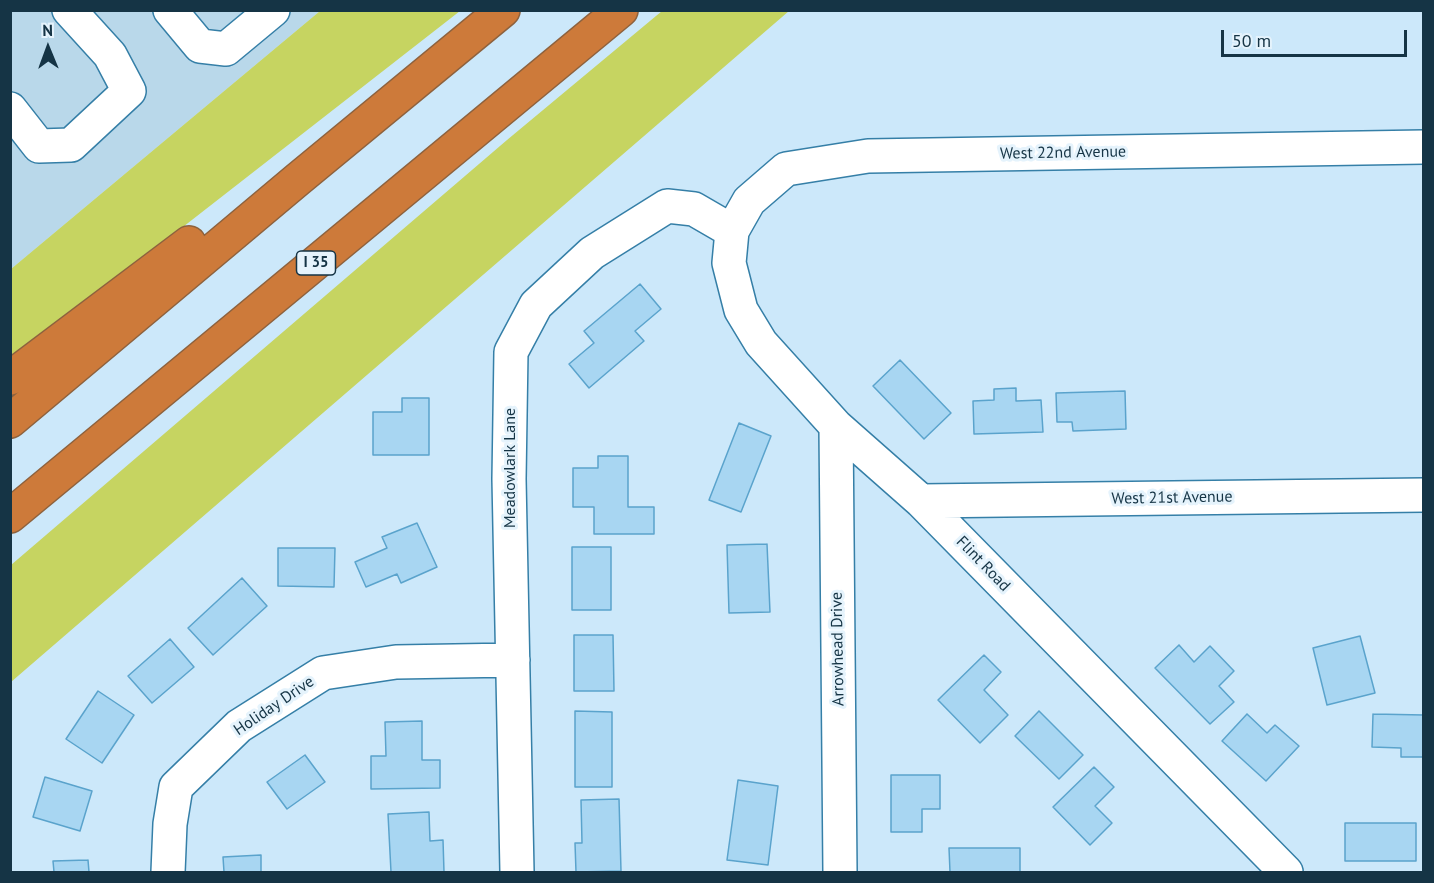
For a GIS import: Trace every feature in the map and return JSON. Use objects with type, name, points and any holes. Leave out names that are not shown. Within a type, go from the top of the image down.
[{"type":"highway","points":[[10,421],[503,10]]},
{"type":"highway","name":"I 35","points":[[10,516],[621,10]]},
{"type":"highway","points":[[10,378],[207,230],[297,180]]},
{"type":"street","points":[[10,109],[39,146],[71,145],[129,91],[110,55],[69,10]]},
{"type":"street","points":[[170,10],[200,46],[226,49],[273,10]]},
{"type":"street","name":"West 22nd Avenue","points":[[732,231],[749,201],[786,169],[868,156],[1424,147]]},
{"type":"street","name":"Meadowlark Lane","points":[[517,873],[509,479],[511,352],[536,305],[592,253],[667,206],[694,209],[732,231]]},
{"type":"street","name":"Flint Road","points":[[732,231],[729,263],[741,310],[761,343],[836,426],[921,501],[1286,873]]},
{"type":"street","name":"Arrowhead Drive","points":[[836,426],[840,873]]},
{"type":"street","name":"West 21st Avenue","points":[[921,501],[1424,495]]},
{"type":"street","name":"Holiday Drive","points":[[168,873],[170,824],[176,787],[238,726],[323,673],[396,662],[513,660]]},
{"type":"shaded area","points":[[11,11],[320,11],[11,269]]},
{"type":"green space","points":[[320,11],[460,11],[11,361],[11,269]]},
{"type":"green space","points":[[662,11],[789,11],[11,682],[11,565],[507,140]]},
{"type":"building","points":[[640,284],[661,309],[635,331],[644,341],[589,388],[569,364],[594,343],[584,331]]},
{"type":"building","points":[[900,360],[951,413],[924,439],[873,386]]},
{"type":"building","points":[[1016,388],[1016,401],[1041,400],[1043,432],[974,434],[973,401],[994,400],[994,389]]},
{"type":"building","points":[[1125,391],[1126,429],[1073,431],[1072,422],[1057,422],[1056,393]]},
{"type":"building","points":[[402,398],[429,398],[429,455],[373,455],[373,412],[402,412]]},
{"type":"building","points":[[739,423],[771,436],[741,512],[709,500]]},
{"type":"building","points":[[598,456],[628,456],[628,507],[654,507],[654,534],[594,534],[594,507],[573,507],[573,468],[598,468]]},
{"type":"building","points":[[417,523],[437,567],[401,583],[397,574],[366,587],[355,562],[387,548],[382,537]]},
{"type":"building","points":[[767,544],[770,612],[729,613],[727,545]]},
{"type":"building","points":[[572,547],[611,547],[611,610],[572,610]]},
{"type":"building","points":[[278,548],[335,548],[334,587],[278,586]]},
{"type":"building","points":[[242,578],[267,606],[213,655],[188,628]]},
{"type":"building","points":[[574,635],[613,635],[614,691],[574,691]]},
{"type":"building","points":[[1360,636],[1375,693],[1327,705],[1313,648]]},
{"type":"building","points":[[170,639],[194,667],[152,703],[128,676]]},
{"type":"building","points":[[1179,645],[1194,662],[1210,646],[1234,671],[1219,686],[1234,702],[1210,724],[1155,668]]},
{"type":"building","points":[[984,655],[1001,672],[984,690],[1008,715],[980,743],[938,700]]},
{"type":"building","points":[[98,691],[134,715],[102,763],[66,739]]},
{"type":"building","points":[[575,711],[612,712],[612,787],[575,787]]},
{"type":"building","points":[[1039,711],[1083,755],[1059,779],[1015,736]]},
{"type":"building","points":[[1247,714],[1267,733],[1275,725],[1299,746],[1266,781],[1222,741]]},
{"type":"building","points":[[1373,714],[1424,715],[1424,757],[1401,757],[1401,748],[1372,747]]},
{"type":"building","points":[[422,721],[422,760],[440,760],[440,788],[371,789],[371,756],[386,756],[385,722]]},
{"type":"building","points":[[305,755],[325,782],[287,809],[267,782]]},
{"type":"building","points":[[1094,767],[1114,787],[1095,806],[1112,823],[1090,845],[1053,807]]},
{"type":"building","points":[[891,775],[940,775],[940,809],[922,809],[922,832],[891,832]]},
{"type":"building","points":[[45,777],[92,791],[80,831],[33,817]]},
{"type":"building","points":[[738,780],[778,786],[768,865],[727,860]]},
{"type":"building","points":[[619,799],[621,871],[576,872],[575,843],[582,843],[581,800]]},
{"type":"building","points":[[429,812],[430,841],[443,840],[444,872],[391,872],[388,814]]},
{"type":"building","points":[[1345,823],[1416,823],[1416,861],[1345,861]]},
{"type":"building","points":[[949,848],[1020,848],[1020,872],[950,872]]},
{"type":"building","points":[[261,855],[261,872],[224,872],[223,857]]},
{"type":"building","points":[[88,860],[89,872],[54,872],[53,861]]}]
